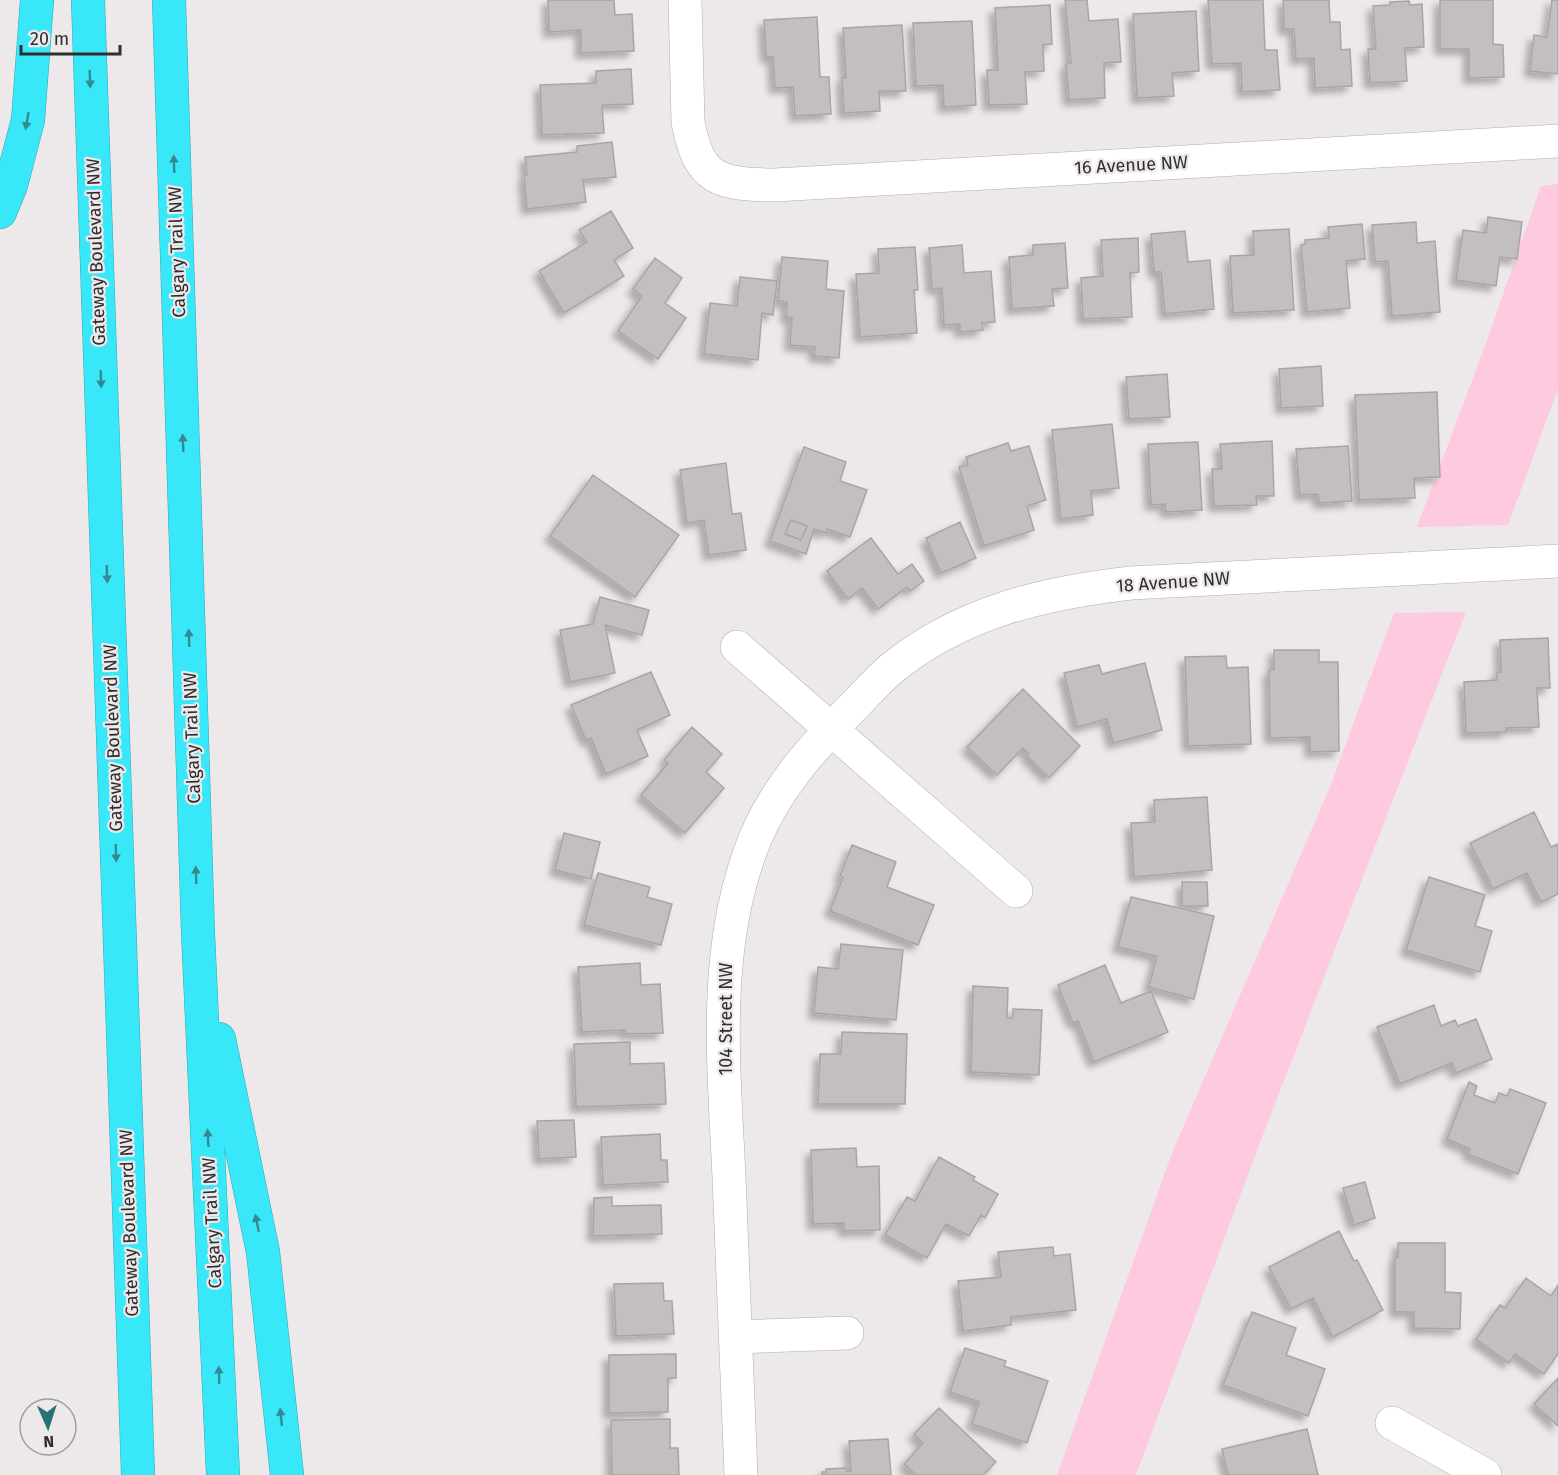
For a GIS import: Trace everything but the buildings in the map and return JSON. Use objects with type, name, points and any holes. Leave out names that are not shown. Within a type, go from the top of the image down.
[{"type":"highway","points":[[0,212],[11,185],[28,120],[37,0]]},
{"type":"highway","name":"Gateway Boulevard NW","points":[[88,0],[138,1475]]},
{"type":"highway","name":"Calgary Trail NW","points":[[169,0],[198,933],[223,1475]]},
{"type":"highway","points":[[198,933],[263,1252],[287,1475]]},
{"type":"highway","points":[[132,1475],[135,1417]]},
{"type":"street","name":"16 Avenue NW","points":[[685,0],[688,122],[692,141],[707,171],[725,181],[775,185],[1558,141]]},
{"type":"street","name":"18 Avenue NW","points":[[830,730],[891,669],[926,645],[998,609],[1049,596],[1131,583],[1558,561]]},
{"type":"street","points":[[737,647],[1016,891]]},
{"type":"street","name":"104 Street NW","points":[[741,1475],[723,1024],[724,968],[730,927],[755,839],[772,805],[793,772],[830,730]]},
{"type":"street","points":[[736,1337],[847,1334]]},
{"type":"street","points":[[1392,1423],[1485,1475]]},
{"type":"shaded area","points":[[1558,184],[1558,389],[1508,525],[1417,527],[1485,346],[1541,186]]},
{"type":"shaded area","points":[[1466,612],[1264,1132],[1136,1475],[1057,1475],[1172,1153],[1330,787],[1394,613]]}]
